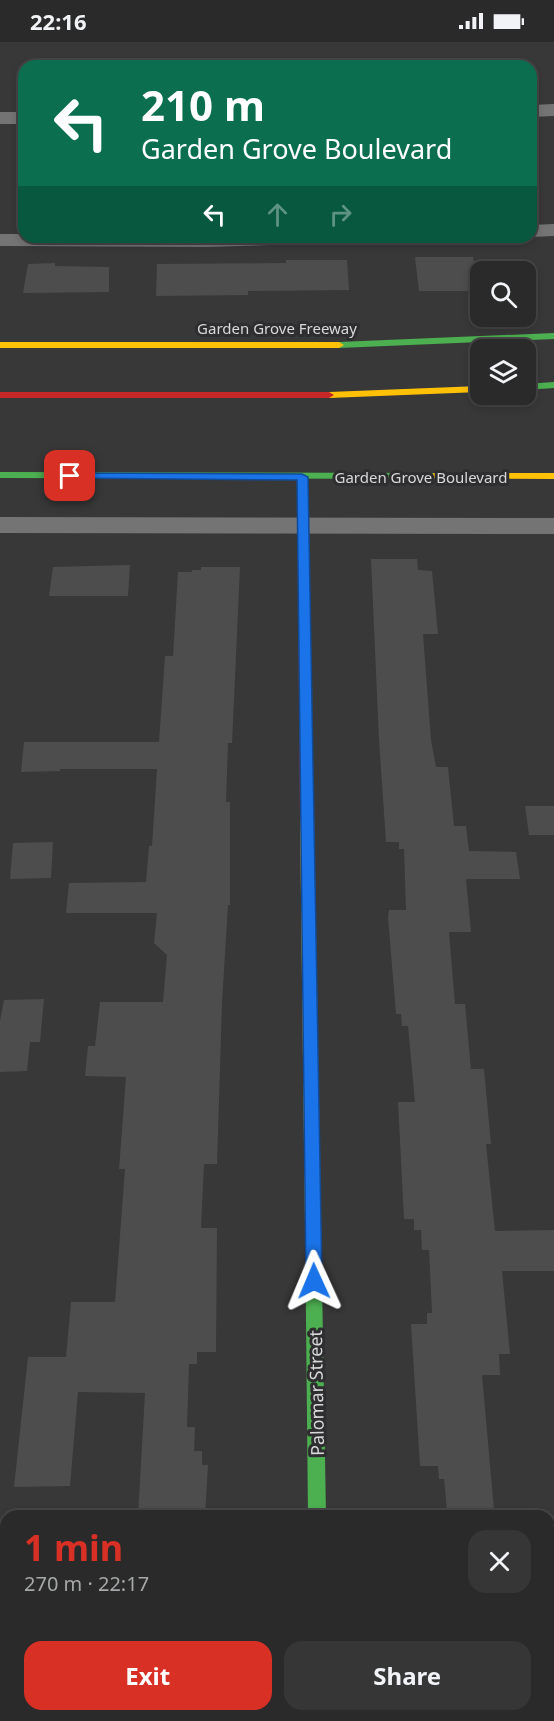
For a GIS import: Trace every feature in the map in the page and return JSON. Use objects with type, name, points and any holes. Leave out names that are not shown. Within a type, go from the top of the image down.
[{"type":"main road","name":"Garden Grove Freeway","points":[[0,345],[333,345],[554,336]]},
{"type":"main road","points":[[536,386],[554,385]]},
{"type":"main road","points":[[0,394],[337,395],[470,389]]},
{"type":"main road","name":"Garden Grove Boulevard","points":[[0,476],[554,476]]},
{"type":"main road","name":"Palomar Street","points":[[302,477],[317,1510]]},
{"type":"street","points":[[537,111],[554,110]]},
{"type":"street","points":[[0,118],[18,118]]},
{"type":"street","points":[[537,231],[554,230]]},
{"type":"street","points":[[0,240],[18,240]]},
{"type":"street","points":[[0,525],[554,526]]},
{"type":"building","points":[[415,257],[473,257],[474,261],[470,261],[470,291],[419,291]]},
{"type":"building","points":[[286,260],[347,260],[349,290],[248,291],[248,295],[156,296],[157,264],[286,263]]},
{"type":"building","points":[[55,263],[55,266],[109,267],[109,292],[23,293],[28,264]]},
{"type":"building","points":[[371,559],[417,559],[418,570],[432,571],[438,634],[423,634],[431,740],[436,767],[448,767],[454,826],[466,826],[469,851],[516,852],[520,879],[466,879],[471,932],[449,932],[455,1004],[465,1004],[471,1069],[484,1069],[491,1144],[486,1144],[495,1231],[554,1230],[554,1271],[502,1271],[510,1354],[499,1354],[500,1375],[482,1375],[494,1510],[447,1510],[444,1479],[439,1479],[438,1466],[420,1466],[411,1324],[427,1324],[427,1313],[432,1313],[429,1250],[422,1250],[421,1230],[414,1230],[414,1219],[404,1219],[398,1102],[415,1102],[408,1026],[402,1026],[401,1014],[396,1014],[388,917],[389,910],[406,910],[404,849],[399,849],[399,842],[386,842]]},
{"type":"building","points":[[130,565],[128,596],[49,596],[53,567]]},
{"type":"building","points":[[201,567],[240,567],[232,743],[228,743],[226,802],[230,802],[230,905],[228,905],[222,1003],[217,1164],[204,1164],[201,1228],[217,1228],[216,1352],[197,1352],[197,1364],[189,1364],[187,1427],[195,1427],[194,1451],[202,1451],[202,1465],[208,1465],[205,1510],[138,1510],[145,1393],[78,1392],[70,1486],[14,1487],[28,1357],[66,1357],[71,1302],[115,1302],[125,1169],[119,1169],[126,1077],[85,1076],[88,1046],[95,1046],[100,1002],[163,1002],[167,955],[154,943],[157,913],[66,913],[69,883],[146,882],[149,846],[152,846],[157,769],[60,769],[60,771],[21,772],[24,742],[159,742],[165,656],[173,656],[178,572],[201,570]]},
{"type":"building","points":[[525,806],[554,806],[554,835],[529,835]]},
{"type":"building","points":[[53,842],[51,878],[10,879],[13,843]]},
{"type":"building","points":[[44,999],[40,1042],[30,1042],[27,1071],[0,1072],[0,1021],[4,1000]]},
{"type":"traffic: fast","points":[[339,345],[554,336]]},
{"type":"traffic: fast","points":[[536,386],[554,385]]},
{"type":"traffic: fast","points":[[0,475],[434,476]]},
{"type":"traffic: fast","points":[[313,1222],[317,1510]]},
{"type":"traffic: slow","points":[[0,345],[339,345]]},
{"type":"traffic: slow","points":[[329,395],[470,389]]},
{"type":"traffic: slow","points":[[434,476],[554,476]]},
{"type":"traffic: slow","points":[[307,818],[313,1222]]},
{"type":"traffic: jam","points":[[0,395],[329,395]]},
{"type":"traffic: jam","points":[[302,477],[307,818]]},
{"type":"route","points":[[70,476],[302,477],[314,1281]]}]
